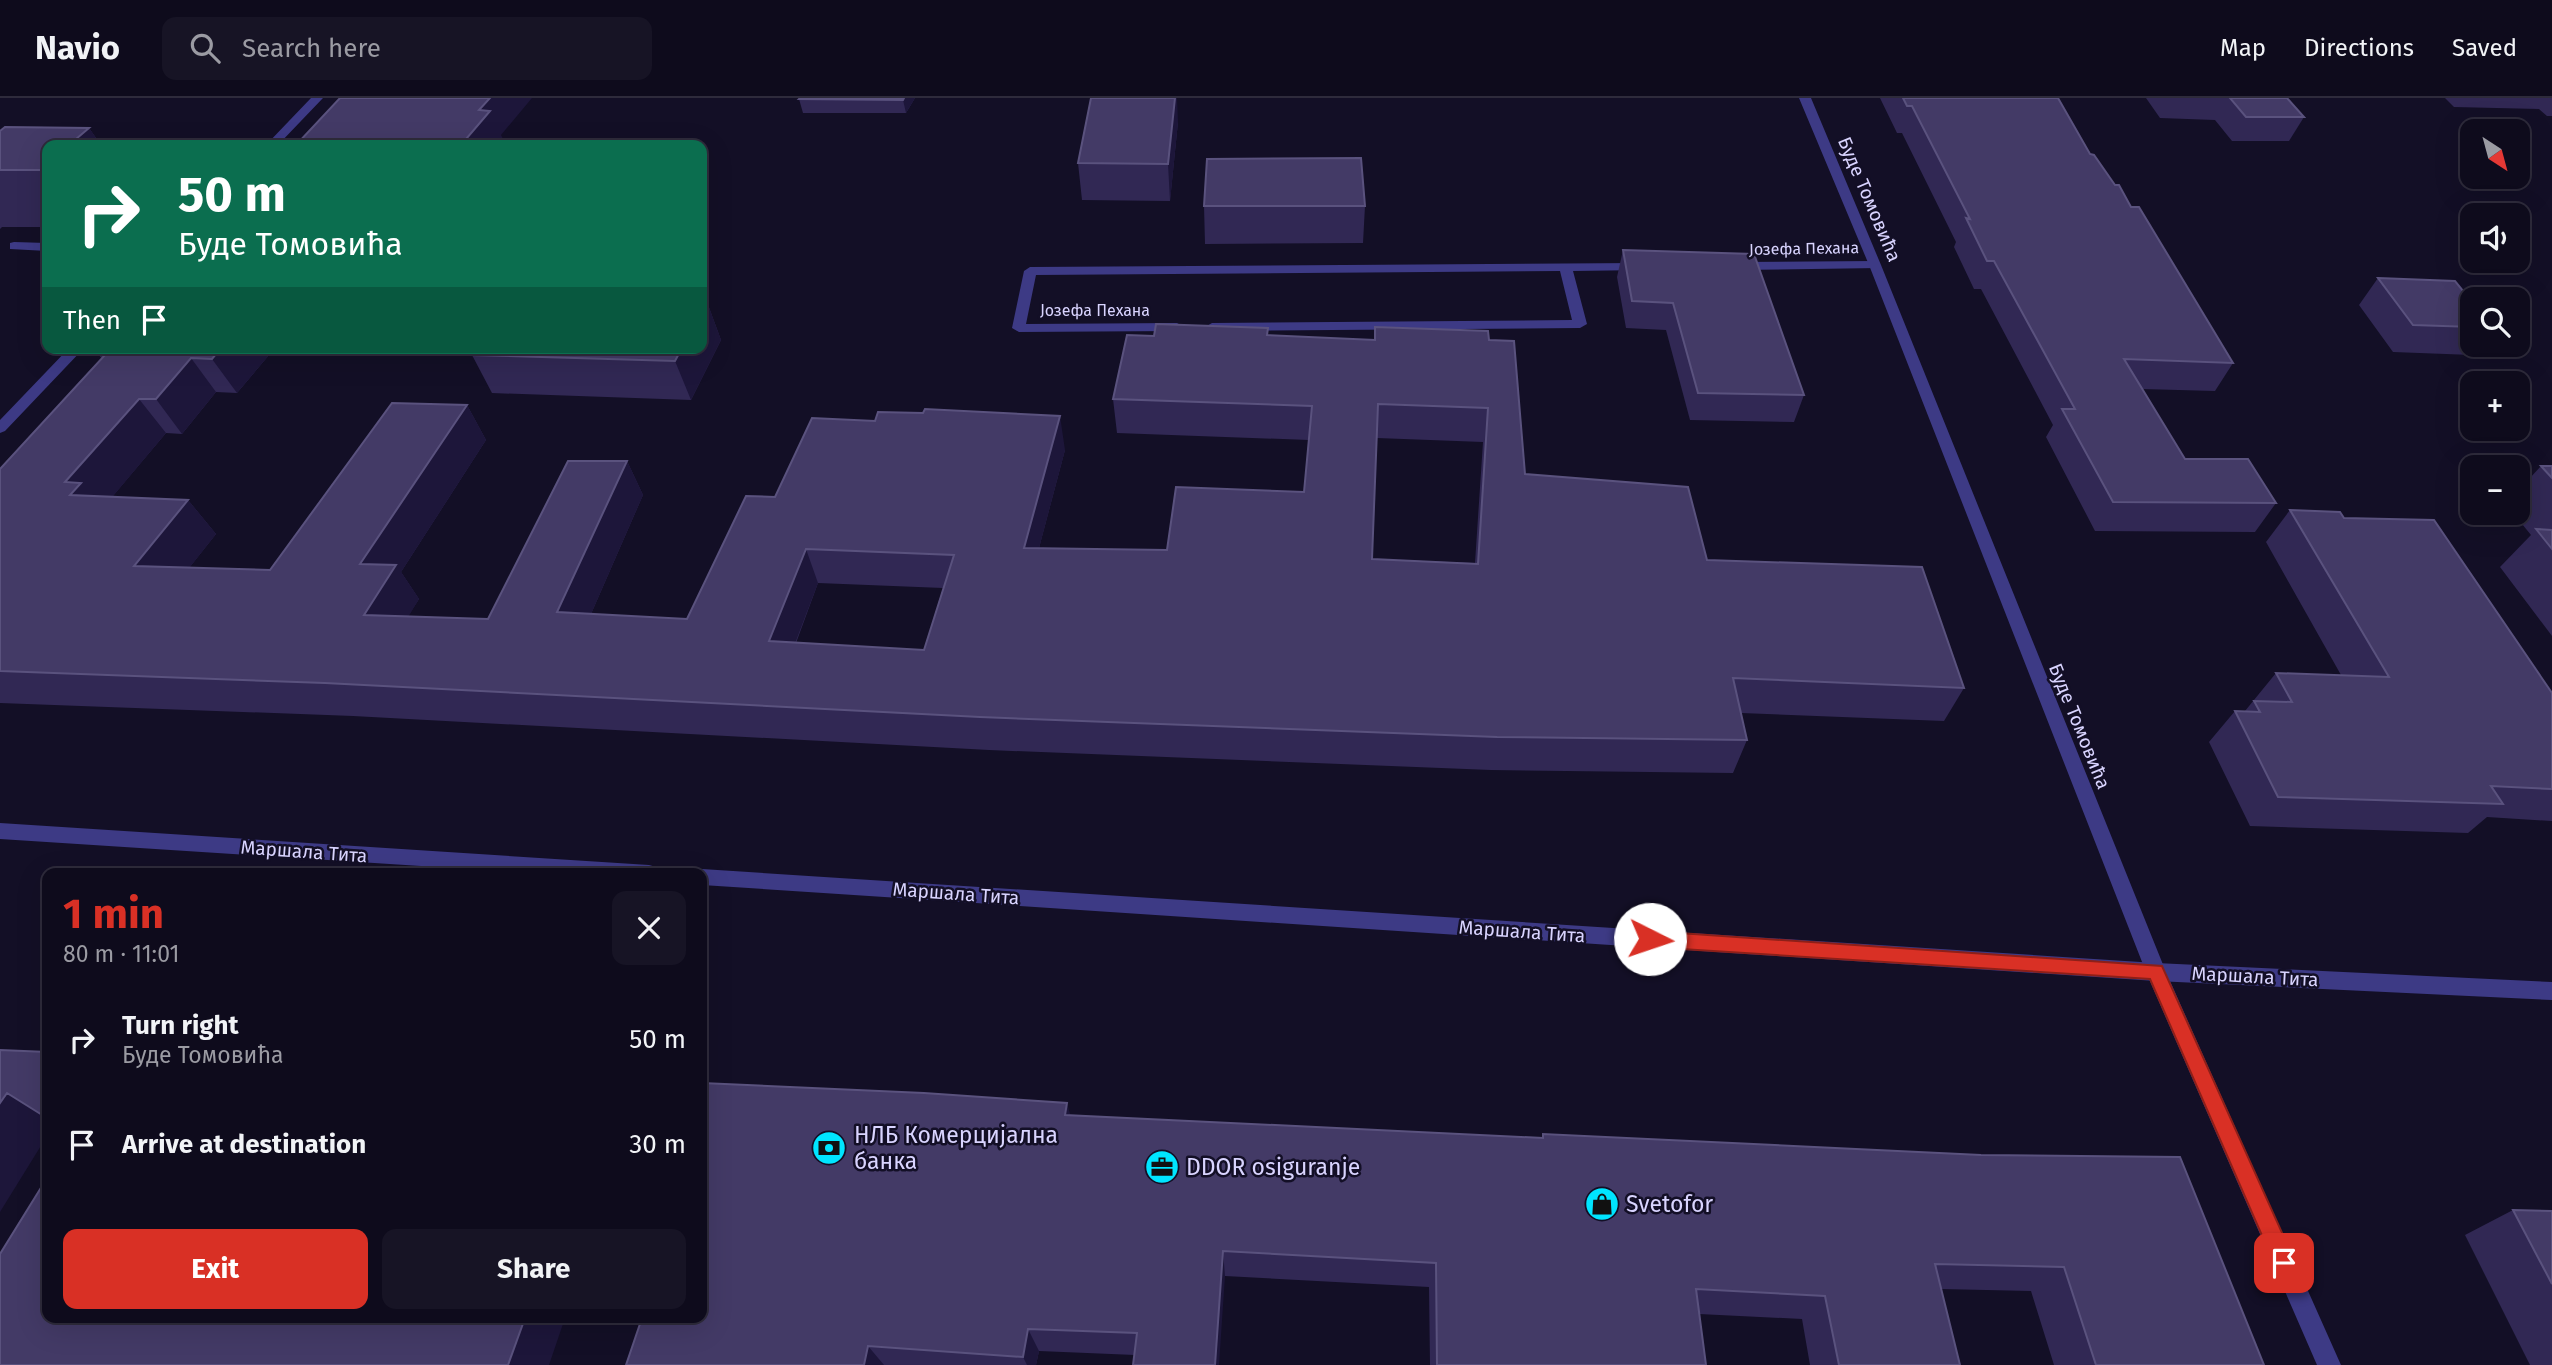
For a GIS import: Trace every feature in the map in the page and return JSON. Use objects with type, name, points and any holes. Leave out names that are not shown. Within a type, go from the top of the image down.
[{"type":"street","points":[[277,140],[317,98]]},
{"type":"street","name":"Буде Томовића","points":[[1805,98],[1875,265],[2156,972],[2329,1365]]},
{"type":"street","points":[[14,246],[42,247]]},
{"type":"street","name":"Јозефа Пехана","points":[[1726,266],[1875,265]]},
{"type":"street","name":"Јозефа Пехана","points":[[1566,268],[1580,324],[1020,328],[1030,271],[1660,267]]},
{"type":"street","points":[[0,428],[71,354]]},
{"type":"street","name":"Маршала Тита","points":[[0,831],[572,868]]},
{"type":"street","name":"Маршала Тита","points":[[707,877],[2156,972],[2552,991]]},
{"type":"building","points":[[340,98],[490,98],[479,110],[490,111],[465,140],[301,140]]},
{"type":"building","points":[[800,98],[904,98],[903,100]]},
{"type":"building","points":[[1091,98],[1175,98],[1168,164],[1078,163]]},
{"type":"building","points":[[1903,98],[2058,98],[2090,154],[2094,155],[2115,185],[2119,185],[2131,207],[2139,207],[2233,363],[2124,359],[2185,459],[2248,459],[2276,503],[2113,502],[2062,409],[2075,409],[1994,261],[1987,261],[1966,218],[1970,219],[1912,106],[1907,106]]},
{"type":"building","points":[[2230,98],[2287,98],[2304,117],[2246,117]]},
{"type":"building","points":[[5,127],[89,128],[75,140],[42,140],[41,170],[0,170],[0,131]]},
{"type":"building","points":[[1361,158],[1365,206],[1204,206],[1207,159]]},
{"type":"building","points":[[1623,250],[1754,254],[1804,395],[1698,393],[1673,303],[1632,301]]},
{"type":"building","points":[[2378,278],[2455,281],[2460,287],[2460,327],[2413,325]]},
{"type":"building","points":[[1156,324],[1268,328],[1267,335],[1375,340],[1375,327],[1488,331],[1489,340],[1514,341],[1525,474],[1688,487],[1707,560],[1922,567],[1964,688],[1733,678],[1747,740],[1497,737],[980,717],[325,683],[0,671],[0,469],[105,355],[100,354],[216,354],[212,359],[191,358],[156,399],[139,399],[65,482],[81,483],[70,495],[188,500],[134,566],[270,570],[392,403],[467,405],[360,564],[396,565],[364,615],[488,619],[568,461],[627,461],[557,612],[687,619],[746,496],[775,497],[812,418],[875,421],[878,412],[923,413],[925,409],[1060,416],[1024,548],[1167,550],[1176,487],[1304,492],[1312,406],[1113,399],[1127,335],[1154,336]],"holes":[[[1378,404],[1488,408],[1478,564],[1372,559]],[[806,549],[954,555],[924,650],[769,641]]]},
{"type":"building","points":[[473,354],[679,354],[675,361]]},
{"type":"building","points":[[2541,466],[2552,466],[2552,478]]},
{"type":"building","points":[[2290,510],[2340,512],[2344,518],[2434,520],[2552,693],[2552,789],[2491,786],[2503,804],[2278,797],[2235,711],[2260,712],[2254,701],[2292,702],[2276,673],[2389,677]]},
{"type":"building","points":[[2536,529],[2552,530],[2552,549]]},
{"type":"building","points":[[0,1050],[42,1052],[42,1115],[7,1093],[0,1103]]},
{"type":"building","points":[[707,1083],[924,1093],[1067,1103],[1065,1115],[1543,1138],[1543,1134],[1981,1155],[2180,1157],[2264,1365],[2096,1365],[2064,1267],[1935,1264],[1960,1365],[1839,1365],[1825,1296],[1696,1289],[1706,1365],[1437,1365],[1436,1263],[1223,1251],[1215,1365],[1133,1365],[1137,1333],[1028,1329],[1023,1357],[868,1346],[864,1365],[626,1365],[640,1323],[707,1323]]},
{"type":"building","points":[[42,1186],[42,1323],[523,1323],[508,1365],[0,1365],[0,1254]]},
{"type":"building","points":[[2513,1210],[2552,1211],[2552,1284]]},
{"type":"place","name":"НЛБ Комерцијална банка","points":[[829,1148]]},
{"type":"place","name":"DDOR osiguranje","points":[[1162,1167]]},
{"type":"place","name":"Svetofor","points":[[1602,1204]]},
{"type":"route","points":[[1650,939],[2156,972],[2284,1263]]}]
